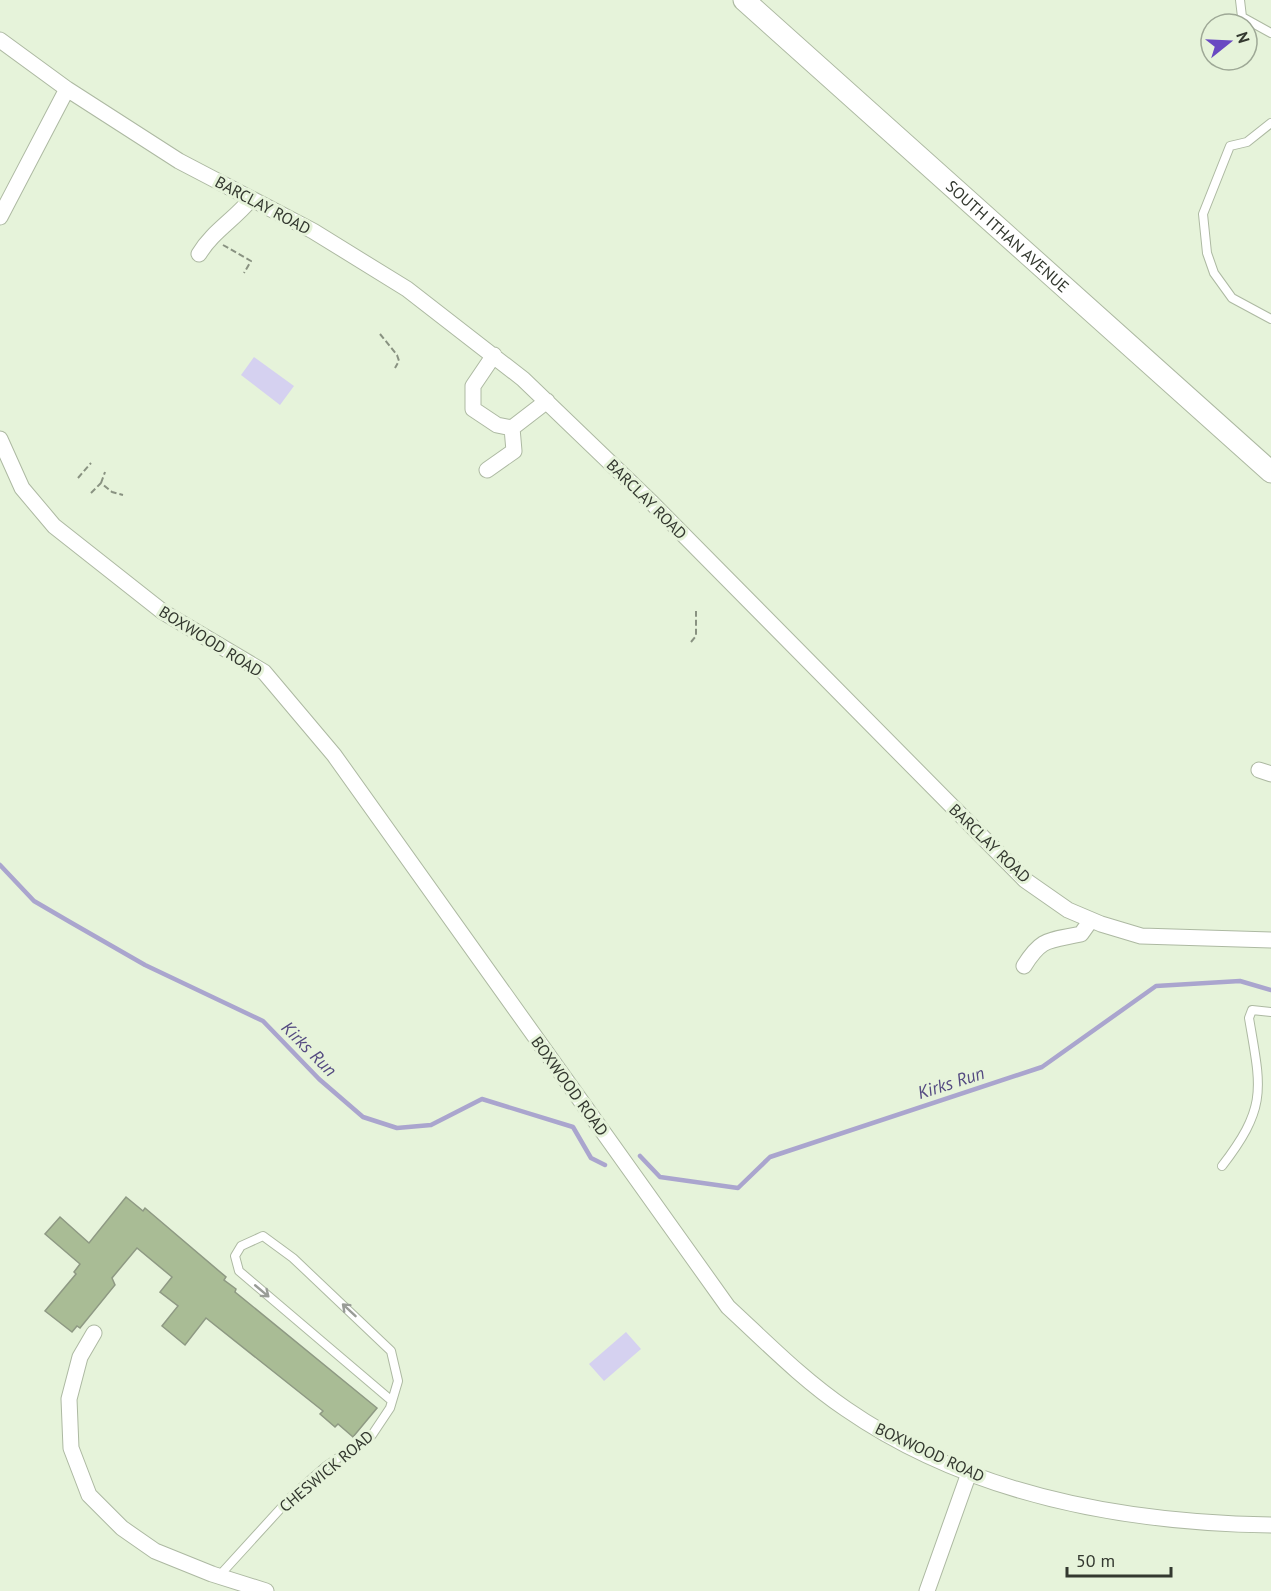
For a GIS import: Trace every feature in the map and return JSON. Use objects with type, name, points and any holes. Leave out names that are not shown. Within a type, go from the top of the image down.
[{"type":"street","name":"SOUTH ITHAN AVENUE","points":[[744,0],[1271,472]]},
{"type":"street","name":"BARCLAY ROAD","points":[[0,40],[67,89],[178,162],[313,231],[407,289],[494,355],[547,401],[1025,880],[1068,910],[1141,936],[1271,940]]},
{"type":"street","points":[[0,217],[67,89]]},
{"type":"street","points":[[200,254],[210,237],[236,217],[251,199]]},
{"type":"street","points":[[494,355],[473,386],[473,409],[497,425],[512,428],[547,401]]},
{"type":"street","points":[[487,470],[514,451],[512,428]]},
{"type":"street","name":"BOXWOOD ROAD","points":[[0,439],[22,488],[54,526],[163,612],[264,672],[319,738],[728,1307],[801,1373],[844,1408],[881,1432],[969,1473],[1033,1495],[1096,1510],[1185,1520],[1271,1525]]},
{"type":"street","points":[[1024,966],[1036,947],[1046,941],[1081,934],[1091,920]]},
{"type":"street","points":[[94,1333],[80,1357],[69,1399],[71,1448],[89,1495],[122,1528],[155,1551],[215,1575],[266,1591]]},
{"type":"street","points":[[927,1591],[969,1473]]},
{"type":"lane","points":[[1240,0],[1242,17],[1271,33]]},
{"type":"lane","points":[[1271,123],[1247,142],[1230,146],[1203,214],[1207,253],[1214,273],[1232,298],[1271,319]]},
{"type":"lane","points":[[1222,1166],[1237,1146],[1255,1113],[1260,1082],[1249,1018],[1252,1010],[1271,1012]]},
{"type":"lane","name":"CHESWICK ROAD","points":[[215,1575],[292,1496],[326,1467],[372,1435],[392,1401],[398,1381],[391,1351],[293,1258],[263,1236],[241,1246],[235,1256],[239,1271],[392,1401]]},
{"type":"path","points":[[210,237],[251,261],[244,273]]},
{"type":"path","points":[[380,334],[397,355],[399,361],[395,368]]},
{"type":"path","points":[[78,478],[91,463]]},
{"type":"path","points":[[91,493],[101,483],[105,472]]},
{"type":"path","points":[[101,483],[112,492],[123,495]]},
{"type":"path","points":[[691,642],[696,636],[696,611]]},
{"type":"shaded area","points":[[254,357],[294,386],[280,405],[241,375]]},
{"type":"shaded area","points":[[626,1332],[641,1349],[604,1381],[589,1364]]},
{"type":"building","points":[[126,1197],[143,1211],[145,1208],[226,1277],[224,1280],[236,1289],[235,1292],[377,1408],[353,1437],[338,1424],[335,1427],[320,1414],[323,1411],[206,1318],[185,1345],[162,1326],[178,1306],[160,1292],[172,1277],[137,1248],[112,1278],[115,1285],[80,1328],[77,1326],[72,1332],[45,1311],[76,1274],[74,1272],[80,1264],[45,1234],[60,1217],[89,1243]]},
{"type":"waterway","name":"Kirks Run","points":[[0,865],[34,901],[145,965],[263,1021],[319,1079],[363,1117],[397,1128],[431,1125],[482,1099],[573,1127],[591,1158],[605,1165]]},
{"type":"waterway","name":"Kirks Run","points":[[640,1156],[660,1177],[738,1188],[770,1157],[1042,1067],[1156,986],[1240,981],[1271,990]]}]
